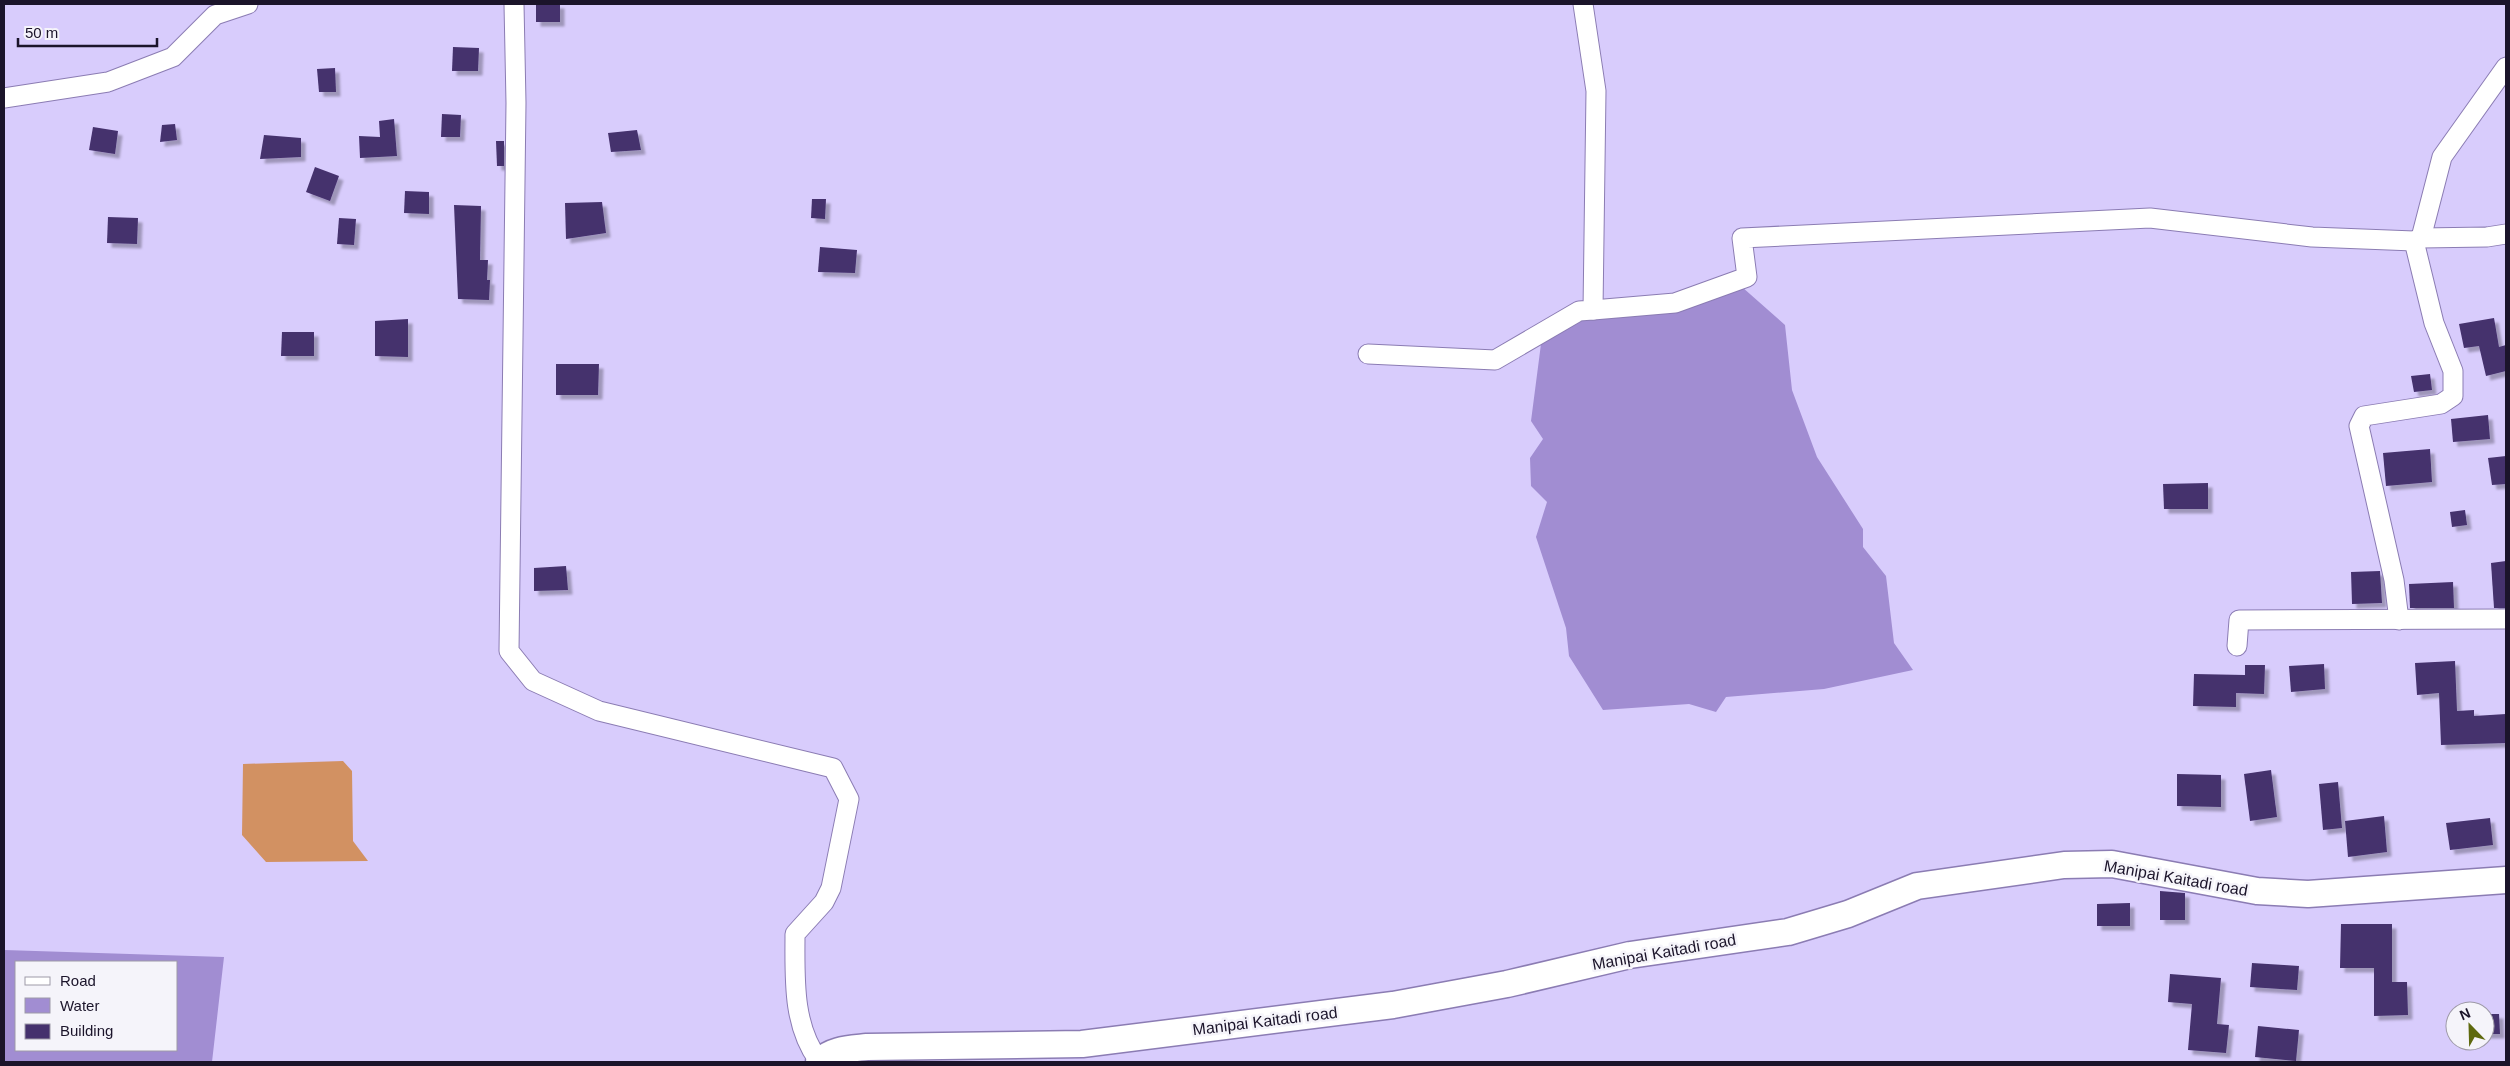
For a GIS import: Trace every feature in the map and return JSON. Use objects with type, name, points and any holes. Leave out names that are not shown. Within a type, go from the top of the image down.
[{"type":"main road","name":"Manipai Kaitadi road","points":[[819,1062],[838,1050],[867,1047],[1082,1044],[1393,1005],[1507,984],[1630,956],[1788,932],[1848,914],[1917,886],[2064,865],[2112,864],[2257,891],[2308,894],[2506,880]]},
{"type":"street","points":[[4,98],[108,82],[173,57],[214,15],[248,4]]},
{"type":"street","points":[[514,4],[516,103],[509,651],[533,681],[598,711],[833,768],[849,799],[831,888],[824,902],[795,934],[800,1024],[808,1046],[819,1062]]},
{"type":"street","points":[[1583,4],[1596,91],[1593,310]]},
{"type":"street","points":[[2399,620],[2394,580],[2359,426],[2364,416],[2441,404],[2453,396],[2453,371],[2434,323],[2418,239],[2442,157],[2506,67]]},
{"type":"street","points":[[1368,354],[1495,360],[1579,311],[1675,303],[1747,277],[1742,238],[2150,218],[2312,238],[2418,239],[2487,237],[2506,234]]},
{"type":"street","points":[[2238,646],[2239,620],[2506,619]]},
{"type":"shaded area","points":[[343,761],[352,771],[353,841],[368,861],[266,862],[242,835],[243,764]]},
{"type":"water","points":[[1742,287],[1785,325],[1792,390],[1817,457],[1863,529],[1863,547],[1886,576],[1894,643],[1913,670],[1824,689],[1726,697],[1716,712],[1689,704],[1603,710],[1569,656],[1566,628],[1536,537],[1547,502],[1531,486],[1530,458],[1543,439],[1531,421],[1541,344],[1579,317]]},
{"type":"water","points":[[4,950],[224,957],[212,1062],[4,1062]]},
{"type":"building","points":[[536,4],[560,4],[560,22],[536,22]]},
{"type":"building","points":[[453,47],[479,48],[478,71],[452,71]]},
{"type":"building","points":[[335,68],[336,92],[319,92],[317,69]]},
{"type":"building","points":[[442,114],[461,115],[460,137],[441,137]]},
{"type":"building","points":[[394,119],[397,156],[360,158],[359,136],[380,137],[379,121]]},
{"type":"building","points":[[175,124],[177,140],[160,142],[162,125]]},
{"type":"building","points":[[93,127],[118,131],[115,154],[89,150]]},
{"type":"building","points":[[637,130],[641,150],[611,152],[608,133]]},
{"type":"building","points":[[264,135],[301,138],[301,157],[260,159]]},
{"type":"building","points":[[496,141],[504,141],[504,166],[497,166]]},
{"type":"building","points":[[315,167],[339,176],[330,201],[306,192]]},
{"type":"building","points":[[405,191],[429,192],[429,214],[404,213]]},
{"type":"building","points":[[812,199],[826,199],[825,219],[811,218]]},
{"type":"building","points":[[602,202],[606,233],[566,239],[565,203]]},
{"type":"building","points":[[454,205],[481,206],[480,260],[488,260],[489,300],[458,299]]},
{"type":"building","points":[[108,217],[138,218],[137,244],[107,243]]},
{"type":"building","points":[[339,218],[356,219],[354,245],[337,244]]},
{"type":"building","points":[[820,247],[857,250],[855,273],[818,272]]},
{"type":"building","points":[[2494,318],[2499,347],[2506,345],[2506,371],[2486,376],[2479,346],[2464,348],[2459,324]]},
{"type":"building","points":[[408,319],[408,357],[375,356],[375,321]]},
{"type":"building","points":[[282,332],[314,332],[314,356],[281,356]]},
{"type":"building","points":[[556,364],[599,364],[598,395],[556,395]]},
{"type":"building","points":[[2430,374],[2432,390],[2414,392],[2411,376]]},
{"type":"building","points":[[2488,415],[2490,439],[2453,442],[2451,419]]},
{"type":"building","points":[[2430,449],[2432,482],[2386,486],[2383,453]]},
{"type":"building","points":[[2506,456],[2506,484],[2492,485],[2488,458]]},
{"type":"building","points":[[2208,483],[2208,509],[2164,509],[2163,484]]},
{"type":"building","points":[[2465,510],[2467,525],[2452,527],[2450,512]]},
{"type":"building","points":[[2506,561],[2506,608],[2494,608],[2491,563]]},
{"type":"building","points":[[566,566],[568,590],[534,591],[534,568]]},
{"type":"building","points":[[2380,571],[2382,603],[2352,604],[2351,572]]},
{"type":"building","points":[[2453,582],[2454,608],[2410,608],[2409,584]]},
{"type":"building","points":[[2455,661],[2457,711],[2474,710],[2474,716],[2506,714],[2506,743],[2441,745],[2439,693],[2417,695],[2415,663]]},
{"type":"building","points":[[2324,664],[2325,689],[2291,692],[2289,666]]},
{"type":"building","points":[[2245,665],[2265,665],[2264,694],[2236,693],[2236,707],[2193,706],[2194,674],[2245,675]]},
{"type":"building","points":[[2271,770],[2277,817],[2250,821],[2244,774]]},
{"type":"building","points":[[2177,774],[2221,775],[2221,807],[2177,806]]},
{"type":"building","points":[[2338,782],[2342,828],[2323,830],[2319,784]]},
{"type":"building","points":[[2384,816],[2387,852],[2348,857],[2345,821]]},
{"type":"building","points":[[2490,818],[2493,845],[2450,850],[2446,823]]},
{"type":"building","points":[[2160,891],[2185,893],[2185,920],[2160,920]]},
{"type":"building","points":[[2130,903],[2130,926],[2097,926],[2097,904]]},
{"type":"building","points":[[2341,924],[2392,924],[2392,982],[2407,982],[2408,1015],[2374,1016],[2374,968],[2340,968]]},
{"type":"building","points":[[2252,963],[2299,966],[2297,990],[2250,987]]},
{"type":"building","points":[[2170,974],[2221,978],[2217,1024],[2229,1025],[2226,1053],[2188,1050],[2192,1004],[2168,1002]]},
{"type":"building","points":[[2495,1014],[2499,1014],[2500,1034],[2495,1034]]},
{"type":"building","points":[[2258,1026],[2299,1030],[2296,1061],[2255,1057]]}]
